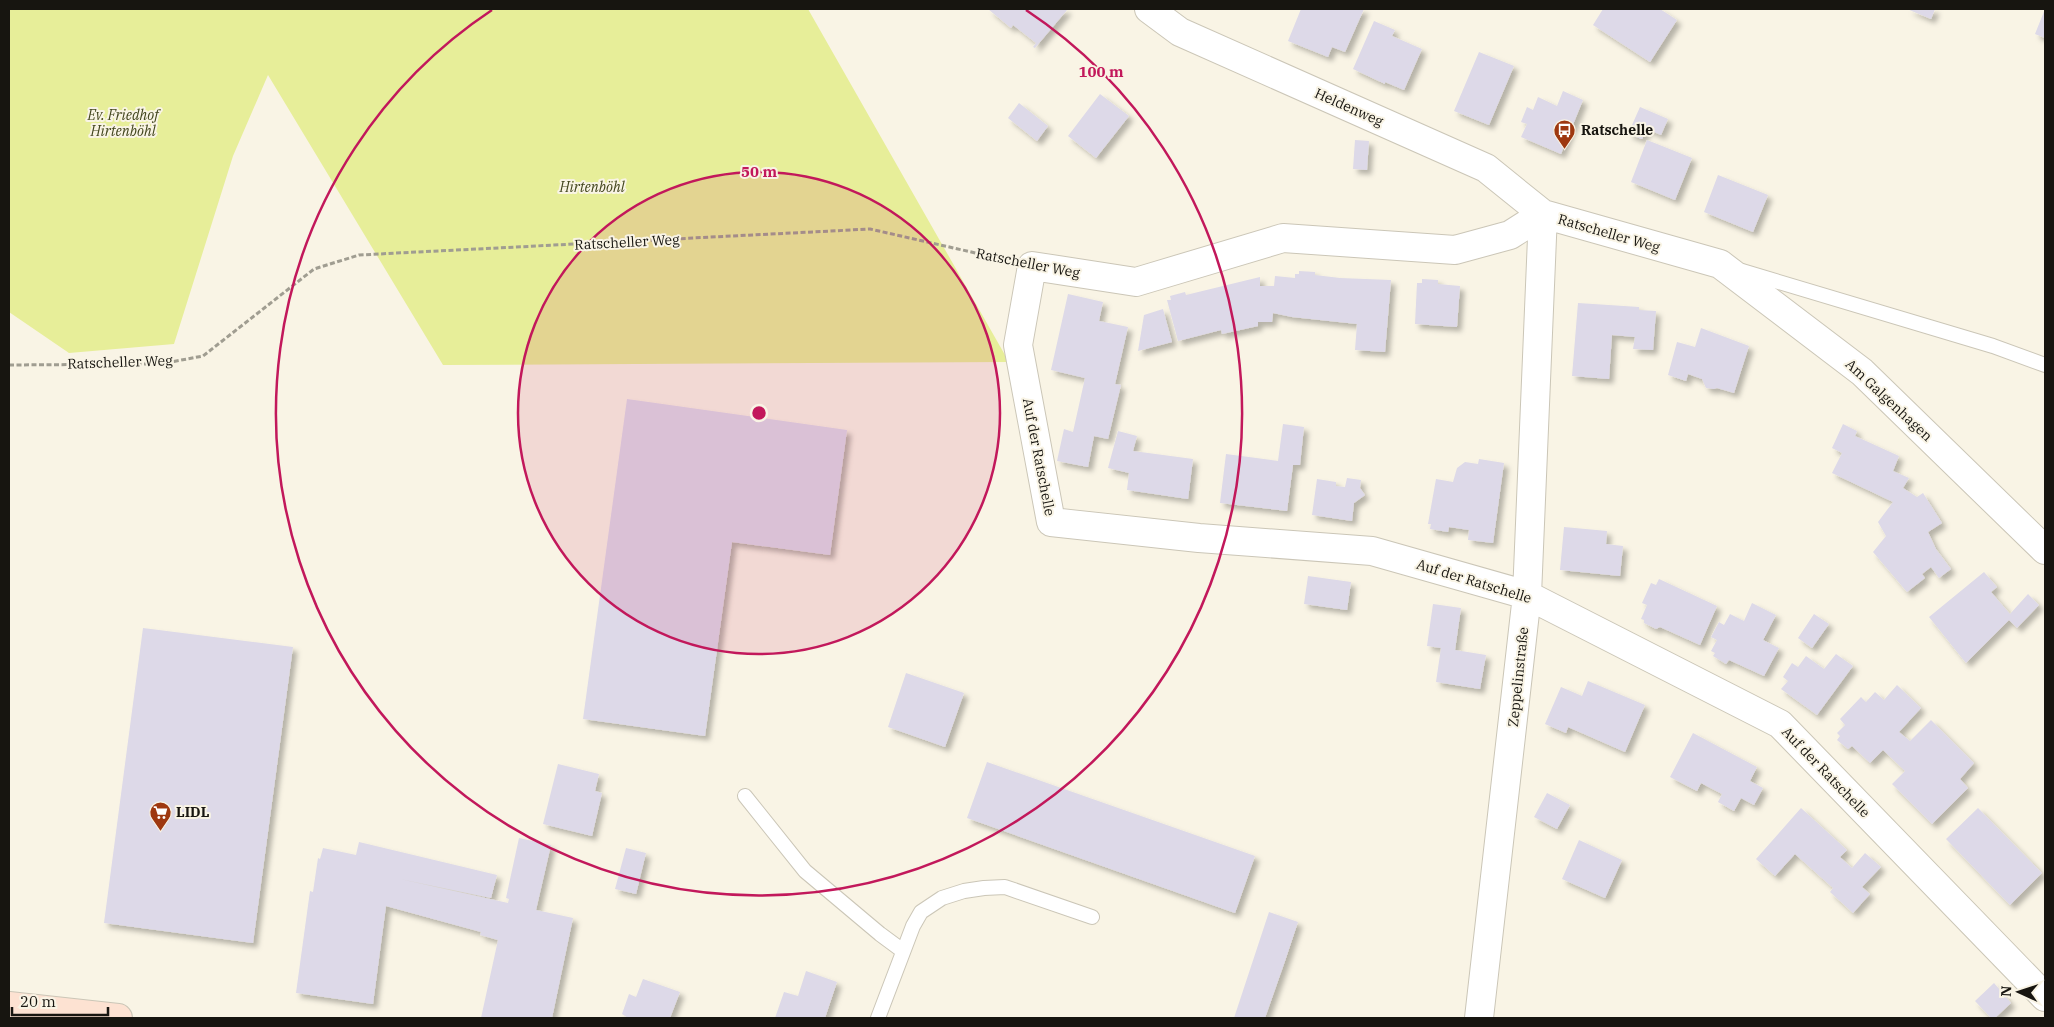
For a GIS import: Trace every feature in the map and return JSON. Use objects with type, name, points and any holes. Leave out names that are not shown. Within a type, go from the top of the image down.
[{"type":"main road","points":[[18,1011],[118,1018]]},
{"type":"street","name":"Heldenweg","points":[[1149,9],[1180,32],[1486,168],[1543,214]]},
{"type":"street","name":"Ratscheller Weg","points":[[1032,266],[1136,282],[1283,238],[1455,250],[1510,235],[1543,214],[1720,264]]},
{"type":"street","name":"Zeppelinstraße","points":[[1479,1018],[1527,595],[1543,214]]},
{"type":"street","name":"Am Galgenhagen","points":[[1720,264],[1862,372],[2045,550]]},
{"type":"street","name":"Auf der Ratschelle","points":[[1032,266],[1018,344],[1051,522],[1199,538],[1372,551],[1527,595],[1780,724],[2045,997]]},
{"type":"lane","name":"Ratscheller Weg","points":[[1720,264],[1993,346],[2045,365]]},
{"type":"lane","points":[[745,796],[805,871],[903,951]]},
{"type":"lane","points":[[878,1018],[913,926],[921,912],[942,898],[964,891],[1005,887],[1092,917]]},
{"type":"path","name":"Ratscheller Weg","points":[[9,365],[160,364],[203,356],[314,269],[360,255],[870,229],[1032,266]]},
{"type":"green space","name":"Hirtenböhl","points":[[9,9],[808,9],[1009,362],[443,365],[268,75],[233,156],[174,344],[69,353],[9,312]]},
{"type":"building","points":[[988,9],[1067,10],[1035,48],[1033,47],[1036,43],[1013,25],[1011,28]]},
{"type":"building","points":[[1301,9],[1364,9],[1345,52],[1332,47],[1328,57],[1288,41]]},
{"type":"building","points":[[1603,9],[1660,9],[1677,20],[1650,62],[1593,25]]},
{"type":"building","points":[[1907,9],[1935,9],[1931,19]]},
{"type":"building","points":[[2045,9],[2045,38],[2035,34]]},
{"type":"building","points":[[1374,21],[1395,30],[1392,36],[1422,49],[1404,90],[1385,82],[1385,84],[1353,69]]},
{"type":"building","points":[[1479,52],[1514,66],[1489,125],[1454,111]]},
{"type":"building","points":[[1563,91],[1583,100],[1561,154],[1521,137],[1527,124],[1521,122],[1527,107],[1533,110],[1538,97],[1557,106]]},
{"type":"building","points":[[1100,94],[1129,116],[1096,158],[1068,136]]},
{"type":"building","points":[[1019,103],[1048,126],[1037,141],[1008,118]]},
{"type":"building","points":[[1640,107],[1668,119],[1661,135],[1647,129],[1642,139],[1628,134]]},
{"type":"building","points":[[1355,140],[1369,141],[1367,170],[1353,169]]},
{"type":"building","points":[[1647,140],[1692,158],[1675,200],[1631,182]]},
{"type":"building","points":[[1718,175],[1768,195],[1753,232],[1704,212]]},
{"type":"building","points":[[1299,271],[1315,272],[1315,275],[1340,278],[1391,280],[1385,352],[1355,350],[1357,324],[1273,313],[1272,322],[1258,322],[1258,326],[1222,334],[1221,330],[1178,341],[1167,300],[1171,300],[1170,296],[1185,292],[1186,295],[1260,277],[1260,286],[1274,286],[1275,276],[1295,278],[1295,274],[1299,274]]},
{"type":"building","points":[[1422,279],[1438,280],[1438,284],[1460,286],[1457,327],[1415,324],[1417,283],[1422,283]]},
{"type":"building","points":[[1068,294],[1103,302],[1099,321],[1128,327],[1115,384],[1121,385],[1108,439],[1094,436],[1088,467],[1057,461],[1064,429],[1073,432],[1085,378],[1051,370]]},
{"type":"building","points":[[1578,303],[1639,307],[1639,310],[1656,311],[1653,350],[1633,349],[1635,337],[1612,335],[1609,379],[1572,376]]},
{"type":"building","points":[[1163,309],[1172,342],[1138,351],[1144,315]]},
{"type":"building","points":[[1701,328],[1749,346],[1734,393],[1717,388],[1706,388],[1702,379],[1688,374],[1686,381],[1668,375],[1677,342],[1695,347]]},
{"type":"building","points":[[627,399],[847,430],[830,555],[732,542],[705,736],[583,719]]},
{"type":"building","points":[[1283,424],[1304,427],[1300,465],[1293,465],[1287,511],[1220,503],[1226,454],[1278,461]]},
{"type":"building","points":[[1843,424],[1857,431],[1855,436],[1899,456],[1893,471],[1909,478],[1903,488],[1917,497],[1923,493],[1942,523],[1928,532],[1936,549],[1951,569],[1939,578],[1931,567],[1922,574],[1925,578],[1907,592],[1873,552],[1886,536],[1878,522],[1893,502],[1832,473],[1842,453],[1832,448]]},
{"type":"building","points":[[1118,431],[1137,436],[1133,451],[1193,459],[1188,499],[1127,490],[1129,473],[1108,468]]},
{"type":"building","points":[[1479,459],[1504,463],[1493,543],[1468,540],[1469,530],[1449,527],[1448,532],[1430,529],[1431,524],[1428,524],[1436,479],[1453,482],[1457,468],[1465,462],[1478,464]]},
{"type":"building","points":[[1347,478],[1361,480],[1360,488],[1365,495],[1354,503],[1352,521],[1312,515],[1317,479],[1336,482],[1336,486],[1345,487]]},
{"type":"building","points":[[1564,527],[1607,531],[1606,544],[1623,546],[1620,576],[1560,570]]},
{"type":"building","points":[[1984,572],[1997,587],[1991,592],[2010,614],[2028,594],[2039,605],[2017,628],[2009,620],[1966,663],[1929,617]]},
{"type":"building","points":[[1308,576],[1351,582],[1347,610],[1304,604]]},
{"type":"building","points":[[1659,579],[1717,606],[1700,645],[1660,627],[1656,629],[1644,623],[1644,620],[1641,619],[1647,605],[1642,603],[1651,583],[1656,585]]},
{"type":"building","points":[[1752,603],[1776,615],[1763,640],[1779,648],[1764,676],[1729,660],[1726,664],[1713,656],[1715,653],[1711,651],[1717,640],[1711,637],[1719,622],[1724,625],[1730,614],[1744,621]]},
{"type":"building","points":[[1433,604],[1461,608],[1455,650],[1486,655],[1480,689],[1436,682],[1441,648],[1427,646]]},
{"type":"building","points":[[1814,614],[1829,624],[1812,648],[1798,638]]},
{"type":"building","points":[[143,628],[293,647],[253,943],[104,923]]},
{"type":"building","points":[[1836,654],[1853,666],[1817,715],[1781,689],[1788,681],[1783,677],[1792,663],[1798,667],[1806,656],[1824,669]]},
{"type":"building","points":[[906,673],[964,693],[945,747],[888,727]]},
{"type":"building","points":[[1588,681],[1645,705],[1625,752],[1568,727],[1566,733],[1545,724],[1561,687],[1582,696]]},
{"type":"building","points":[[1897,685],[1921,708],[1899,732],[1910,741],[1931,720],[1974,763],[1960,779],[1968,788],[1932,824],[1892,784],[1905,771],[1883,750],[1870,763],[1852,746],[1848,749],[1837,740],[1840,736],[1837,733],[1845,725],[1840,719],[1861,697],[1866,702],[1875,692],[1884,700]]},
{"type":"building","points":[[1693,733],[1757,767],[1750,781],[1763,788],[1754,805],[1741,798],[1734,811],[1718,802],[1722,794],[1701,783],[1697,791],[1670,777]]},
{"type":"building","points":[[987,762],[1255,856],[1235,913],[967,818]]},
{"type":"building","points":[[558,764],[599,774],[595,791],[602,793],[592,836],[543,824]]},
{"type":"building","points":[[1547,793],[1570,805],[1557,829],[1534,817]]},
{"type":"building","points":[[1801,808],[1847,850],[1840,857],[1852,868],[1865,853],[1881,867],[1862,887],[1870,894],[1853,913],[1830,892],[1833,888],[1795,854],[1775,876],[1756,859]]},
{"type":"building","points":[[1978,808],[2042,873],[2010,905],[1946,839]]},
{"type":"building","points":[[519,838],[551,845],[536,910],[573,918],[552,1018],[481,1018],[498,940],[480,935],[481,932],[386,906],[373,1004],[296,993],[310,891],[313,892],[318,858],[320,859],[323,848],[356,855],[359,842],[497,875],[491,898],[400,879],[508,903],[509,899],[506,898]]},
{"type":"building","points":[[1579,840],[1622,860],[1605,898],[1562,879]]},
{"type":"building","points":[[626,848],[646,853],[636,894],[615,889]]},
{"type":"building","points":[[1269,912],[1298,922],[1265,1018],[1234,1018]]},
{"type":"building","points":[[806,971],[837,982],[825,1018],[775,1018],[784,992],[798,996]]},
{"type":"building","points":[[643,979],[680,992],[670,1018],[628,1018],[622,1014],[629,994],[636,997]]},
{"type":"building","points":[[1994,983],[2011,1003],[1995,1018],[1991,1018],[1975,1001]]},
{"type":"place","name":"Ratschelle","points":[[1565,149]]},
{"type":"place","name":"LIDL","points":[[160,831]]},
{"type":"park label","name":"Ev. Friedhof Hirtenböhl","points":[[123,124]]}]
